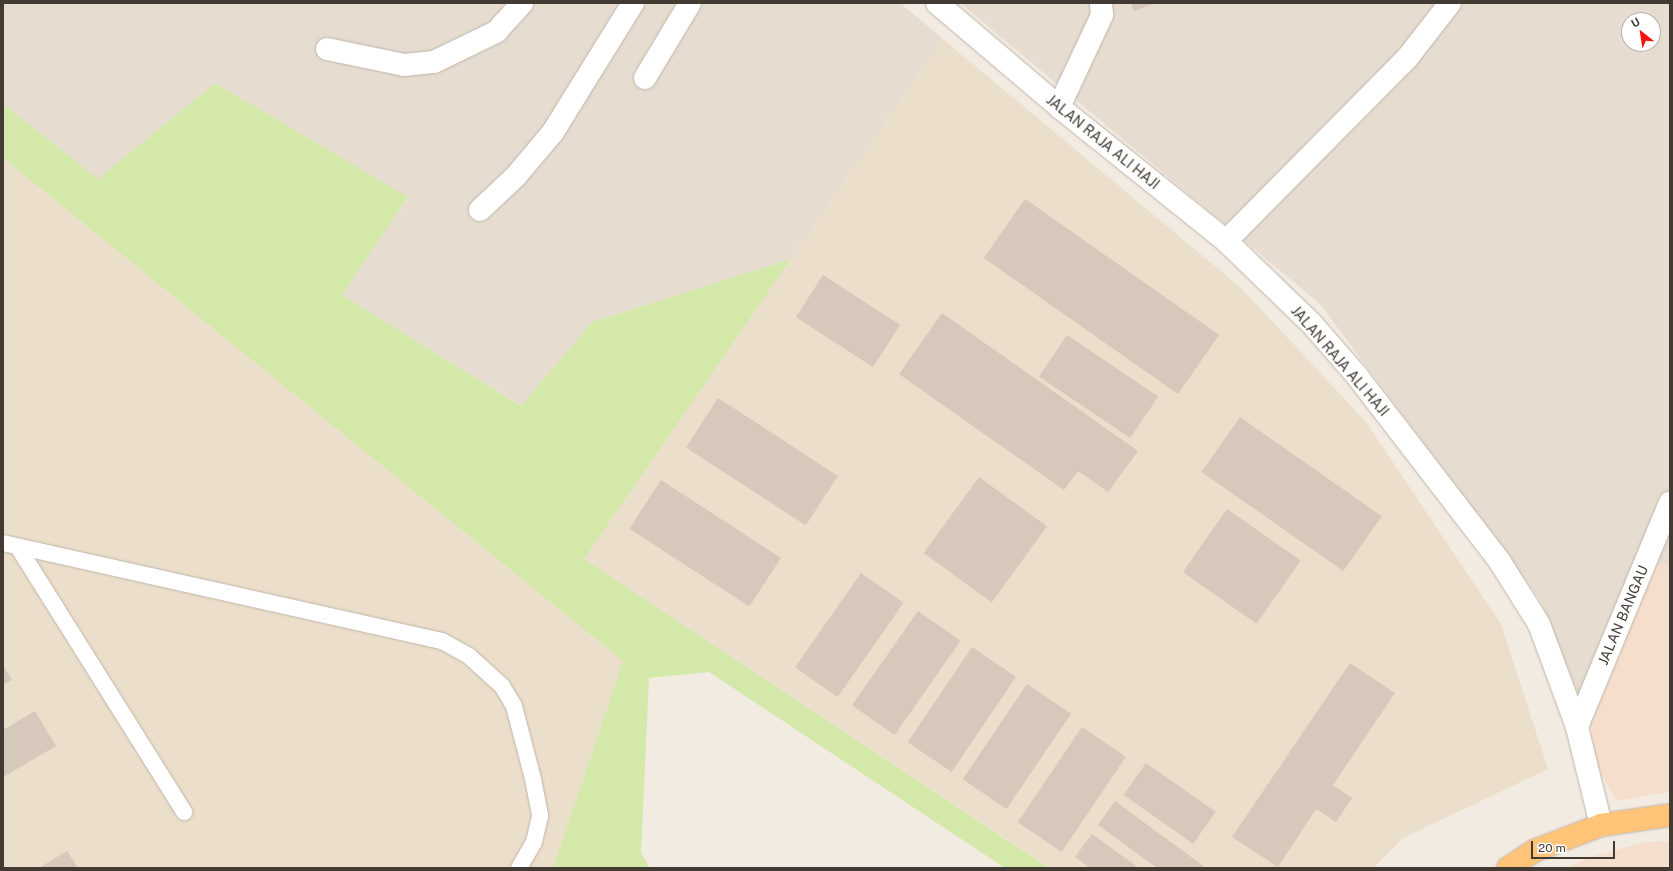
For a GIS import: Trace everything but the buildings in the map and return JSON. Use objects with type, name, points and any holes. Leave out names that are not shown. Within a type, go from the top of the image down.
[{"type":"highway","points":[[1508,868],[1536,850],[1601,825],[1670,815]]},
{"type":"street","points":[[327,50],[404,65],[434,62],[496,32],[522,3]]},
{"type":"street","points":[[480,210],[516,176],[553,132],[633,3]]},
{"type":"street","points":[[645,78],[690,3]]},
{"type":"street","name":"JALAN RAJA ALI HAJI","points":[[937,3],[1059,107],[1226,241],[1311,323],[1500,562],[1539,624],[1577,727],[1601,825]]},
{"type":"street","points":[[1059,107],[1102,15],[1101,3]]},
{"type":"street","points":[[1226,241],[1408,57],[1450,3]]},
{"type":"street","name":"JALAN BANGAU","points":[[1577,727],[1670,502]]},
{"type":"lane","points":[[3,543],[442,641],[469,656],[498,681],[514,706],[533,779],[540,816],[534,842],[518,868]]},
{"type":"lane","points":[[18,547],[184,812]]},
{"type":"shaded area","points":[[3,3],[900,3],[943,39],[791,259],[592,322],[522,406],[341,295],[408,198],[215,83],[98,180],[3,104]]},
{"type":"shaded area","points":[[960,3],[1670,3],[1670,566],[1652,561],[1591,725],[1539,598],[1320,304]]},
{"type":"shaded area","points":[[943,39],[1241,288],[1366,422],[1501,624],[1548,769],[1403,838],[1373,868],[1050,868],[584,559]]},
{"type":"shaded area","points":[[3,158],[623,661],[553,868],[3,868]]},
{"type":"shaded area","points":[[1652,561],[1670,566],[1670,792],[1616,801],[1592,754],[1591,725]]},
{"type":"shaded area","points":[[1670,841],[1670,868],[1567,868],[1589,857],[1646,842]]},
{"type":"green space","points":[[215,83],[408,197],[342,295],[521,406],[592,322],[791,259],[584,559],[1049,868],[1005,868],[709,672],[649,678],[641,853],[650,868],[553,868],[623,661],[3,158],[3,104],[98,179]]}]
